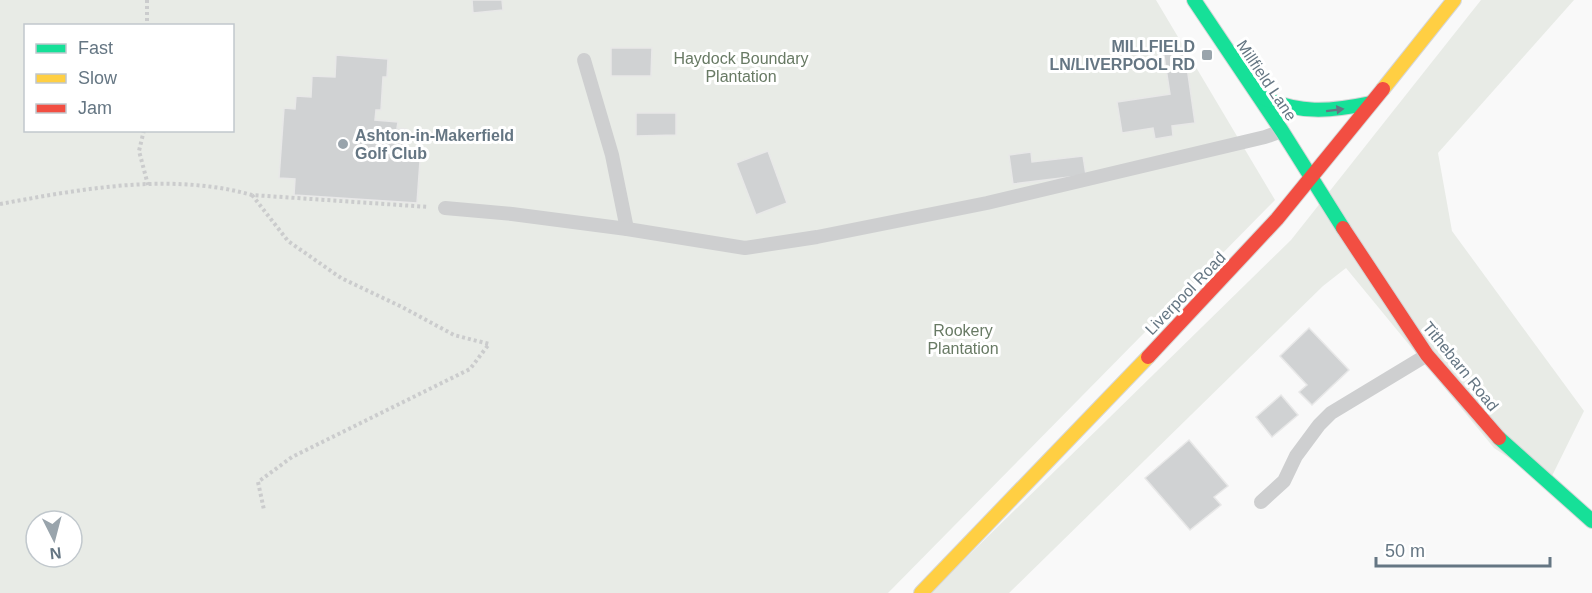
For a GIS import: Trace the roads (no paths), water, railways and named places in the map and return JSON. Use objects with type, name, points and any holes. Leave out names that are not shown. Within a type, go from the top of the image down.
[{"type":"main road","name":"Millfield Lane","points":[[1194,0],[1282,131],[1311,179]]},
{"type":"main road","name":"Liverpool Road","points":[[921,593],[994,514],[1251,248],[1311,179],[1454,0]]},
{"type":"main road","points":[[1259,96],[1284,107],[1312,112],[1338,111],[1371,103]]},
{"type":"main road","name":"Tithebarn Road","points":[[1311,179],[1427,355],[1497,436],[1592,521]]},
{"type":"lane","points":[[584,60],[612,155],[627,229]]},
{"type":"lane","points":[[445,208],[627,229],[745,249],[817,237],[987,202],[1265,137],[1282,131]]},
{"type":"lane","points":[[1261,502],[1284,481],[1296,456],[1331,413],[1427,355]]},
{"type":"place","name":"MILLFIELD LN/LIVERPOOL RD","points":[[1207,55]]},
{"type":"place","name":"Ashton-in-Makerfield Golf Club","points":[[343,144]]},
{"type":"park label","name":"Haydock Boundary Plantation","points":[[741,67]]},
{"type":"park label","name":"Rookery Plantation","points":[[963,339]]}]
